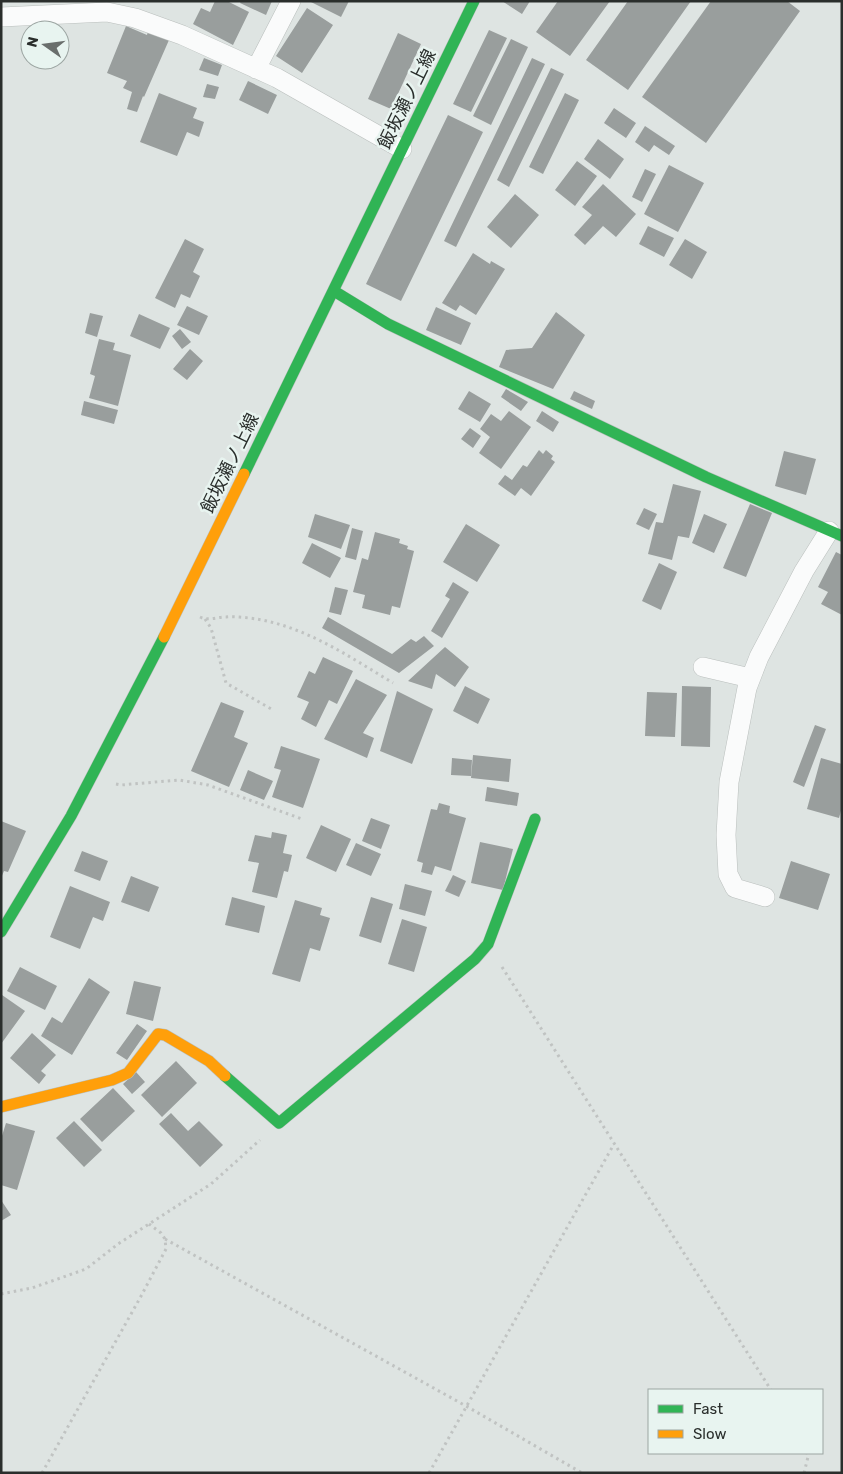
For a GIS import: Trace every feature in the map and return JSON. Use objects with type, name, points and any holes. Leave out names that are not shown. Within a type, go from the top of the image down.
[{"type":"street","points":[[256,69],[291,1]]},
{"type":"street","name":"飯坂瀬ノ上線","points":[[1,932],[71,816],[179,608],[474,1]]},
{"type":"street","points":[[1,17],[107,12],[135,18],[172,32],[277,78],[402,149]]},
{"type":"street","points":[[334,291],[397,329],[706,477],[838,534],[804,571],[758,657],[750,678],[740,717],[728,782],[726,835],[728,874],[735,888],[766,897]]},
{"type":"street","points":[[703,667],[750,678]]},
{"type":"street","points":[[1,1107],[112,1080],[128,1073],[158,1034],[165,1035],[209,1061],[279,1123],[475,959],[488,944],[535,819]]},
{"type":"path","points":[[179,608],[205,619],[228,617],[257,619],[292,627],[324,641],[394,683]]},
{"type":"path","points":[[205,619],[211,628],[226,683],[273,710]]},
{"type":"path","points":[[91,778],[121,785],[179,780],[208,786],[302,819]]},
{"type":"path","points":[[488,944],[770,1389]]},
{"type":"path","points":[[1,1294],[32,1288],[86,1269],[118,1244],[211,1184],[279,1123]]},
{"type":"path","points":[[429,1473],[614,1144]]},
{"type":"path","points":[[149,1224],[161,1233],[165,1239],[466,1406],[582,1473]]},
{"type":"path","points":[[42,1473],[145,1290],[166,1249],[165,1239]]},
{"type":"path","points":[[804,1473],[807,1454]]},
{"type":"building","points":[[215,1],[227,1],[249,12],[233,45],[193,24],[201,8],[210,12]]},
{"type":"building","points":[[241,1],[272,1],[266,15],[240,3]]},
{"type":"building","points":[[309,1],[349,1],[341,17]]},
{"type":"building","points":[[502,1],[530,1],[522,14]]},
{"type":"building","points":[[558,1],[610,1],[570,56],[536,32]]},
{"type":"building","points":[[628,1],[691,1],[628,90],[586,60]]},
{"type":"building","points":[[711,1],[787,1],[800,11],[706,143],[642,97]]},
{"type":"building","points":[[307,8],[333,25],[302,73],[276,56]]},
{"type":"building","points":[[126,26],[147,35],[148,31],[169,40],[137,112],[127,109],[132,92],[123,88],[127,81],[107,73]]},
{"type":"building","points":[[489,30],[507,38],[471,112],[453,104]]},
{"type":"building","points":[[398,33],[421,44],[391,109],[368,99]]},
{"type":"building","points":[[511,39],[528,47],[491,125],[473,116]]},
{"type":"building","points":[[204,58],[222,65],[218,76],[199,70]]},
{"type":"building","points":[[532,58],[545,64],[456,247],[444,241]]},
{"type":"building","points":[[551,68],[564,74],[509,187],[497,180]]},
{"type":"building","points":[[248,81],[277,95],[268,114],[239,100]]},
{"type":"building","points":[[207,84],[219,87],[215,99],[203,97]]},
{"type":"building","points":[[159,93],[197,108],[193,118],[204,122],[199,137],[187,132],[177,156],[140,142]]},
{"type":"building","points":[[565,93],[579,100],[543,174],[529,167]]},
{"type":"building","points":[[614,108],[636,123],[626,138],[604,123]]},
{"type":"building","points":[[448,115],[483,132],[401,301],[366,284]]},
{"type":"building","points":[[645,126],[675,146],[669,155],[654,145],[649,152],[635,142]]},
{"type":"building","points":[[598,139],[624,159],[610,179],[584,159]]},
{"type":"building","points":[[577,161],[597,176],[575,206],[555,190]]},
{"type":"building","points":[[669,165],[704,183],[678,232],[644,214]]},
{"type":"building","points":[[645,169],[656,174],[642,202],[632,197]]},
{"type":"building","points":[[603,184],[636,214],[616,237],[603,226],[585,245],[574,235],[592,215],[582,207]]},
{"type":"building","points":[[515,194],[539,215],[511,248],[487,227]]},
{"type":"building","points":[[648,226],[674,238],[664,257],[639,244]]},
{"type":"building","points":[[185,239],[204,249],[193,272],[200,276],[190,298],[181,294],[175,308],[155,298]]},
{"type":"building","points":[[685,239],[707,252],[692,279],[669,265]]},
{"type":"building","points":[[473,253],[490,264],[491,261],[505,269],[476,315],[460,305],[456,311],[442,303]]},
{"type":"building","points":[[187,306],[208,316],[199,335],[177,325]]},
{"type":"building","points":[[436,307],[471,323],[461,345],[426,330]]},
{"type":"building","points":[[556,312],[585,335],[553,389],[499,367],[506,350],[532,348]]},
{"type":"building","points":[[90,313],[103,316],[97,337],[85,333]]},
{"type":"building","points":[[139,314],[170,328],[160,349],[130,336]]},
{"type":"building","points":[[180,329],[191,342],[182,349],[172,336]]},
{"type":"building","points":[[99,339],[115,343],[113,350],[131,355],[118,406],[89,398],[95,376],[90,374]]},
{"type":"building","points":[[190,349],[203,361],[187,380],[173,369]]},
{"type":"building","points":[[506,389],[528,402],[521,411],[501,397]]},
{"type":"building","points":[[469,391],[491,404],[480,422],[458,409]]},
{"type":"building","points":[[574,391],[595,401],[592,409],[570,399]]},
{"type":"building","points":[[84,401],[118,410],[114,424],[81,415]]},
{"type":"building","points":[[509,411],[531,427],[501,469],[479,453],[490,437],[480,429],[491,414],[501,421]]},
{"type":"building","points":[[542,411],[559,422],[553,432],[536,421]]},
{"type":"building","points":[[470,428],[481,436],[473,448],[461,439]]},
{"type":"building","points":[[539,450],[543,454],[546,450],[553,456],[551,459],[555,462],[531,496],[521,488],[515,496],[498,484],[505,475],[512,480],[523,465],[527,467]]},
{"type":"building","points":[[784,451],[816,459],[806,495],[775,486]]},
{"type":"building","points":[[673,484],[701,491],[689,538],[678,536],[672,560],[648,554],[656,522],[663,523]]},
{"type":"building","points":[[750,504],[772,513],[746,577],[723,568]]},
{"type":"building","points":[[644,508],[657,514],[649,530],[636,524]]},
{"type":"building","points":[[315,514],[350,525],[341,549],[308,537]]},
{"type":"building","points":[[704,514],[727,524],[714,553],[692,543]]},
{"type":"building","points":[[466,524],[500,545],[477,582],[443,562]]},
{"type":"building","points":[[352,528],[363,531],[356,560],[345,557]]},
{"type":"building","points":[[375,532],[400,539],[399,543],[408,546],[407,549],[414,551],[400,608],[392,606],[390,615],[362,608],[365,595],[353,592],[362,558],[368,560]]},
{"type":"building","points":[[312,543],[341,558],[330,578],[302,563]]},
{"type":"building","points":[[836,552],[842,555],[842,615],[821,604],[828,592],[818,587]]},
{"type":"building","points":[[659,563],[677,572],[661,610],[642,601]]},
{"type":"building","points":[[453,582],[469,592],[442,638],[431,631],[450,599],[445,596]]},
{"type":"building","points":[[335,587],[348,590],[341,615],[329,612]]},
{"type":"building","points":[[328,617],[392,654],[411,639],[416,642],[424,636],[434,646],[399,673],[322,628]]},
{"type":"building","points":[[445,647],[469,667],[455,687],[436,674],[432,689],[408,681]]},
{"type":"building","points":[[323,657],[353,671],[337,704],[329,700],[316,727],[301,719],[309,702],[297,697],[309,671],[315,674]]},
{"type":"building","points":[[356,679],[387,695],[363,733],[374,738],[367,758],[324,739]]},
{"type":"building","points":[[465,686],[490,699],[478,724],[453,711]]},
{"type":"building","points":[[682,686],[711,687],[710,747],[681,746]]},
{"type":"building","points":[[397,691],[433,709],[412,764],[380,751]]},
{"type":"building","points":[[647,692],[677,693],[675,737],[645,736]]},
{"type":"building","points":[[221,702],[244,711],[234,737],[248,743],[229,787],[191,771]]},
{"type":"building","points":[[815,725],[826,729],[804,787],[793,782]]},
{"type":"building","points":[[281,746],[320,759],[303,808],[272,797],[281,770],[274,768]]},
{"type":"building","points":[[473,755],[511,759],[509,782],[471,778]]},
{"type":"building","points":[[452,758],[472,760],[471,776],[451,775]]},
{"type":"building","points":[[821,758],[842,764],[842,807],[839,818],[807,809]]},
{"type":"building","points":[[248,770],[273,781],[264,800],[240,790]]},
{"type":"building","points":[[487,787],[519,793],[517,806],[485,801]]},
{"type":"building","points":[[439,803],[450,806],[449,813],[466,818],[451,871],[435,866],[432,875],[421,872],[423,863],[417,861],[431,809],[437,810]]},
{"type":"building","points":[[371,818],[390,825],[381,849],[362,841]]},
{"type":"building","points":[[1,821],[26,831],[8,872],[4,871],[1,878]]},
{"type":"building","points":[[321,825],[351,839],[336,872],[306,858]]},
{"type":"building","points":[[272,832],[287,835],[283,853],[292,855],[288,872],[284,871],[277,898],[252,892],[259,863],[248,861],[255,835],[271,838]]},
{"type":"building","points":[[480,842],[513,849],[503,890],[471,883]]},
{"type":"building","points":[[356,843],[381,854],[371,876],[346,865]]},
{"type":"building","points":[[82,851],[108,861],[100,881],[74,871]]},
{"type":"building","points":[[791,861],[830,874],[818,910],[779,898]]},
{"type":"building","points":[[453,875],[466,881],[459,897],[445,891]]},
{"type":"building","points":[[131,876],[159,887],[149,912],[121,902]]},
{"type":"building","points":[[405,884],[432,891],[425,916],[399,909]]},
{"type":"building","points":[[70,886],[110,902],[103,921],[93,917],[80,949],[50,937]]},
{"type":"building","points":[[232,897],[265,906],[259,933],[225,925]]},
{"type":"building","points":[[371,897],[393,904],[381,943],[359,936]]},
{"type":"building","points":[[295,900],[322,908],[320,915],[330,918],[320,951],[310,948],[300,982],[272,974]]},
{"type":"building","points":[[402,919],[427,927],[414,972],[388,964]]},
{"type":"building","points":[[20,967],[57,986],[45,1010],[7,991]]},
{"type":"building","points":[[89,978],[110,992],[72,1055],[41,1036],[52,1017],[62,1023]]},
{"type":"building","points":[[134,981],[161,987],[153,1021],[126,1014]]},
{"type":"building","points":[[1,996],[25,1011],[1,1044]]},
{"type":"building","points":[[137,1024],[147,1031],[127,1060],[116,1053]]},
{"type":"building","points":[[32,1033],[56,1055],[41,1071],[46,1075],[39,1084],[10,1058]]},
{"type":"building","points":[[176,1061],[197,1083],[162,1117],[141,1095]]},
{"type":"building","points":[[136,1072],[145,1082],[132,1094],[123,1084]]},
{"type":"building","points":[[113,1088],[135,1111],[102,1142],[80,1119]]},
{"type":"building","points":[[171,1113],[188,1131],[199,1121],[223,1145],[200,1167],[159,1124]]},
{"type":"building","points":[[74,1121],[102,1150],[84,1167],[56,1138]]},
{"type":"building","points":[[6,1123],[35,1131],[17,1190],[1,1185],[1,1139]]},
{"type":"building","points":[[1,1200],[11,1215],[1,1221]]},
{"type":"traffic: fast","points":[[244,474],[474,1]]},
{"type":"traffic: fast","points":[[334,291],[388,324],[706,477],[842,536]]},
{"type":"traffic: fast","points":[[1,932],[71,816],[164,637]]},
{"type":"traffic: fast","points":[[225,1076],[279,1123],[475,959],[488,944],[535,819]]},
{"type":"traffic: slow","points":[[164,637],[244,474]]},
{"type":"traffic: slow","points":[[1,1107],[112,1080],[128,1073],[158,1034],[165,1035],[209,1061],[225,1076]]}]
